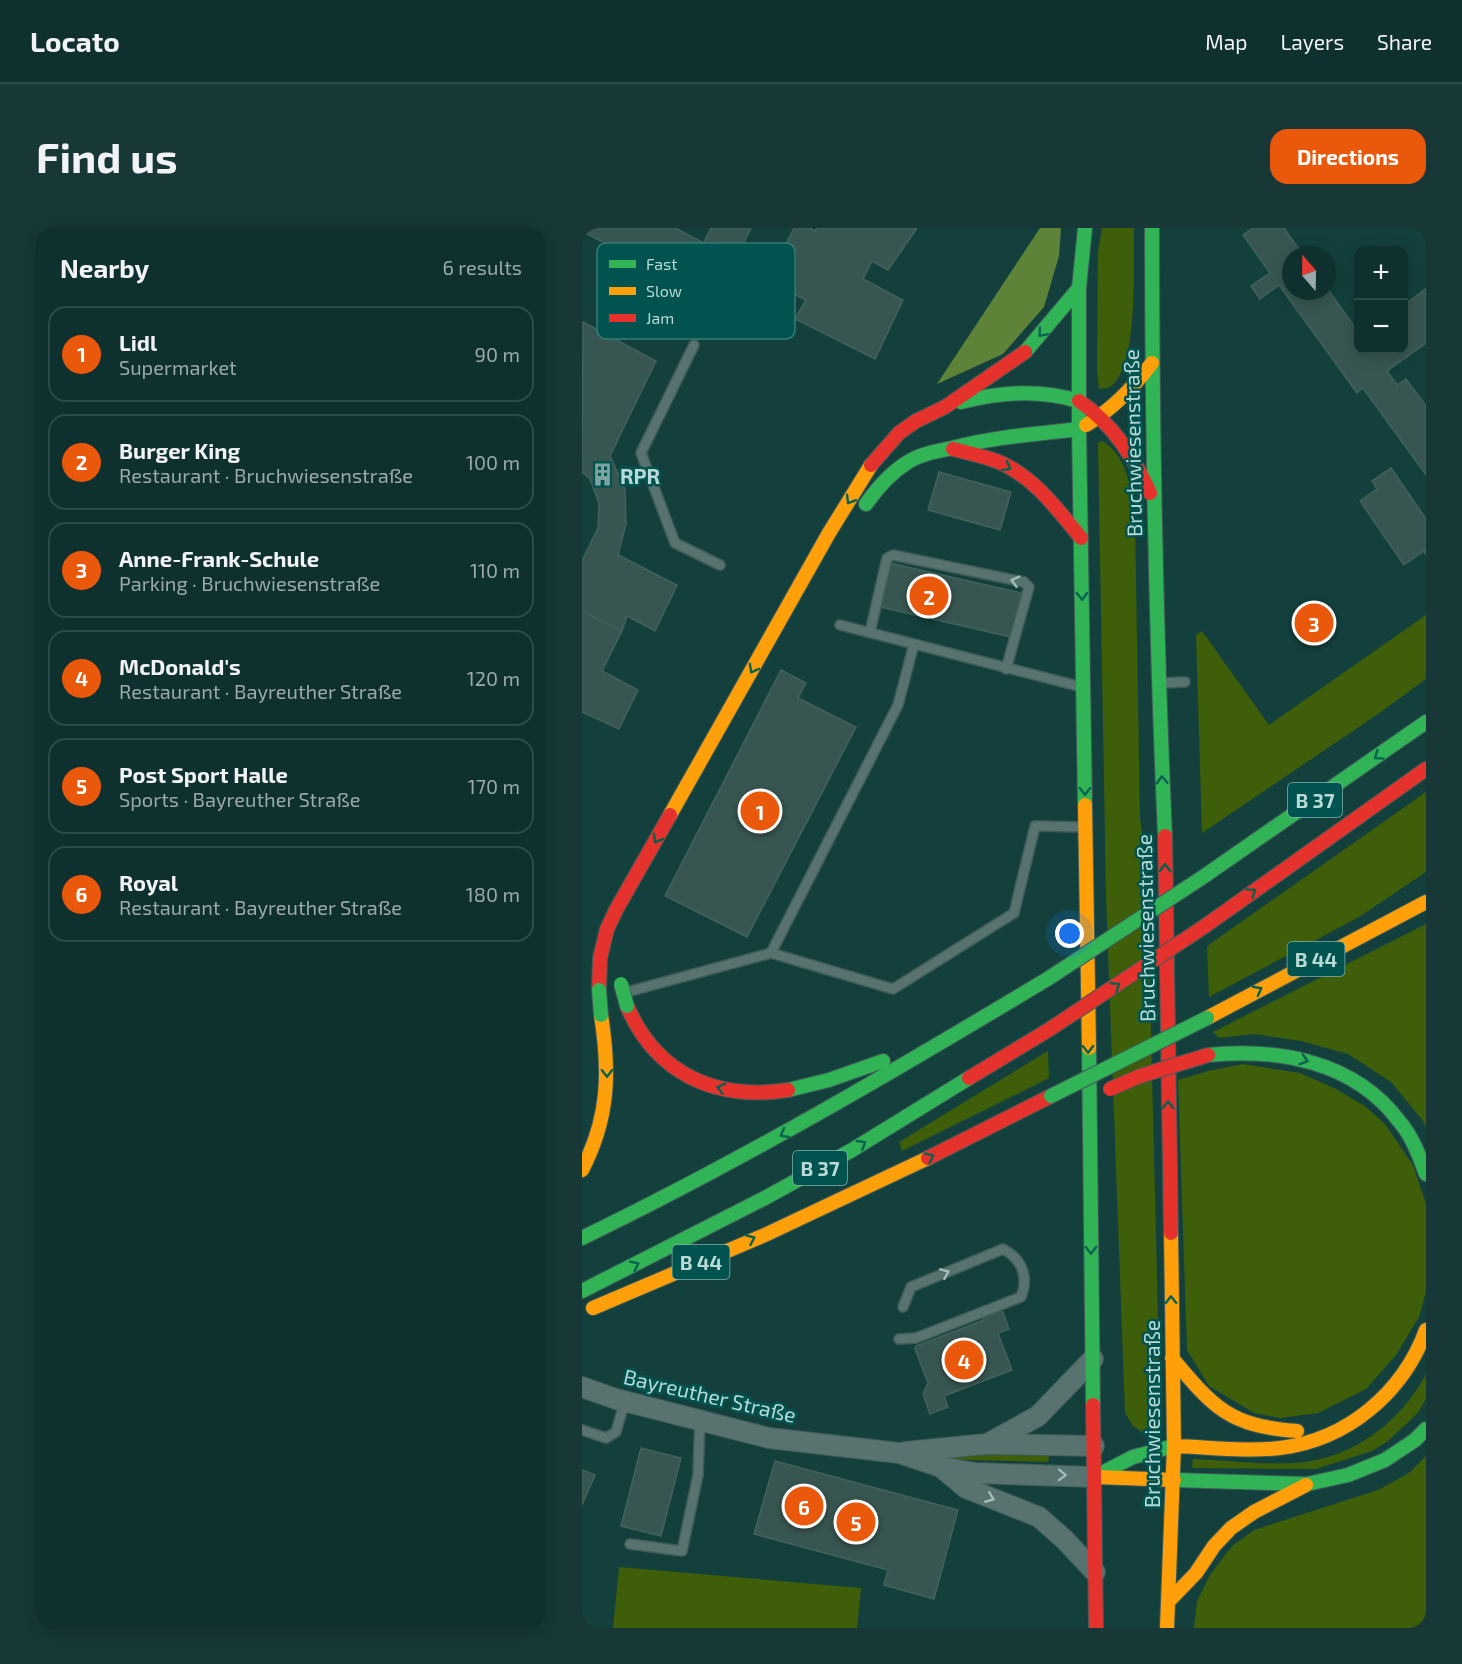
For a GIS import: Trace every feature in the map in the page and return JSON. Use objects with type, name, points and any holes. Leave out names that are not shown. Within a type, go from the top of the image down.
[{"type":"main road","points":[[1085,228],[1079,288],[1079,429],[1093,1359],[1100,1446],[1094,1477],[1096,1628]]},
{"type":"main road","name":"Bruchwiesenstraße","points":[[1152,228],[1154,502],[1158,683],[1165,839],[1174,1446],[1167,1628]]},
{"type":"main road","points":[[947,1040],[792,1089],[771,1093],[732,1091],[697,1079],[666,1063],[644,1040],[627,1006],[610,992],[599,961],[608,926],[616,910],[829,533],[874,459],[900,433],[916,421],[945,407],[1024,353],[1079,288]]},
{"type":"main road","points":[[861,511],[881,483],[895,471],[910,461],[930,453],[986,439],[1079,429],[1101,416],[1130,392],[1152,363]]},
{"type":"main road","points":[[945,407],[965,401],[1026,393],[1056,394],[1079,401],[1101,416],[1135,461],[1154,502]]},
{"type":"main road","points":[[952,448],[999,462],[1023,476],[1037,487],[1081,538]]},
{"type":"main road","points":[[629,915],[841,539]]},
{"type":"main road","name":"B 37","points":[[582,1238],[645,1209],[755,1150],[947,1040],[1049,978],[1203,877],[1426,722]]},
{"type":"main road","name":"B 37","points":[[582,1291],[753,1204],[842,1155],[1050,1029],[1204,926],[1426,770]]},
{"type":"main road","name":"B 44","points":[[582,1312],[820,1209],[985,1131],[1207,1018],[1426,902]]},
{"type":"main road","points":[[582,1170],[593,1148],[605,1107],[608,1073],[596,1011],[610,992],[620,969]]},
{"type":"main road","points":[[1078,1104],[1140,1076],[1208,1055],[1246,1051],[1290,1056],[1338,1072],[1375,1096],[1394,1114],[1413,1144],[1426,1174]]},
{"type":"main road","points":[[985,1131],[1029,1121]]},
{"type":"main road","points":[[1128,1446],[1280,1448],[1329,1435],[1370,1410],[1401,1379],[1420,1346],[1426,1330]]},
{"type":"main road","points":[[1172,1358],[1211,1402],[1230,1415],[1254,1426],[1329,1435]]},
{"type":"main road","points":[[1094,1477],[1307,1484],[1348,1475],[1384,1460],[1415,1440],[1426,1429]]},
{"type":"main road","points":[[1094,1477],[1138,1465],[1174,1446]]},
{"type":"main road","points":[[1168,1602],[1196,1574],[1214,1546],[1231,1528],[1254,1512],[1307,1484]]},
{"type":"street","name":"Bayreuther Straße","points":[[986,1444],[1038,1416],[1093,1359]]},
{"type":"street","name":"Bayreuther Straße","points":[[582,1387],[625,1401],[769,1438],[899,1453],[941,1467],[975,1473],[1094,1477]]},
{"type":"street","name":"Bayreuther Straße","points":[[899,1453],[986,1444],[1100,1446]]},
{"type":"street","name":"Bayreuther Straße","points":[[941,1467],[966,1488],[1039,1517],[1065,1540],[1095,1572]]},
{"type":"lane","points":[[694,345],[641,453],[675,543],[720,565]]},
{"type":"lane","points":[[870,632],[887,558],[893,555],[1024,582],[1029,587],[1006,669]]},
{"type":"lane","points":[[840,624],[1084,688]]},
{"type":"lane","points":[[771,953],[898,705],[914,644]]},
{"type":"lane","points":[[1158,683],[1185,682]]},
{"type":"lane","points":[[610,992],[771,953],[893,989],[1014,913],[1035,826],[1086,827]]},
{"type":"lane","points":[[899,1339],[916,1338],[1021,1297],[1026,1284],[1023,1269],[1014,1255],[1003,1249],[911,1287],[903,1307]]},
{"type":"lane","points":[[582,1430],[606,1438],[616,1432],[625,1401]]},
{"type":"lane","points":[[630,1544],[682,1551],[698,1475],[700,1419]]},
{"type":"green space","points":[[1040,228],[1061,228],[1059,256],[1044,307],[1003,354],[937,384]]},
{"type":"green space","points":[[1102,228],[1134,228],[1134,288],[1130,339],[1125,361],[1118,378],[1108,388],[1099,389],[1097,371],[1098,252]]},
{"type":"green space","points":[[1102,441],[1111,448],[1124,466],[1128,476],[1135,521],[1140,818],[1147,869],[1160,1400],[1152,1424],[1142,1432],[1133,1426],[1125,1413],[1106,896],[1098,443]]},
{"type":"green space","points":[[1426,615],[1426,679],[1202,833],[1196,635],[1202,631],[1269,725]]},
{"type":"green space","points":[[1426,792],[1426,872],[1359,917],[1209,997],[1207,946]]},
{"type":"green space","points":[[1426,924],[1426,1127],[1391,1082],[1348,1054],[1301,1041],[1254,1034],[1219,1038],[1213,1032]]},
{"type":"green space","points":[[1048,1051],[1049,1078],[902,1151],[899,1142]]},
{"type":"green space","points":[[1243,1064],[1300,1073],[1336,1089],[1366,1107],[1385,1124],[1413,1165],[1426,1204],[1426,1292],[1419,1317],[1396,1355],[1366,1389],[1318,1413],[1280,1418],[1254,1413],[1209,1386],[1187,1350],[1178,1080]]},
{"type":"green space","points":[[1426,1374],[1426,1399],[1418,1413],[1388,1441],[1372,1451],[1316,1469],[1192,1468],[1193,1459],[1294,1463],[1335,1455],[1372,1436],[1388,1423],[1415,1392]]},
{"type":"green space","points":[[940,1452],[1049,1456],[1048,1462],[939,1459]]},
{"type":"green space","points":[[1426,1456],[1426,1628],[1194,1628],[1197,1601],[1210,1575],[1232,1546],[1254,1530],[1378,1490],[1409,1473]]},
{"type":"green space","points":[[619,1567],[861,1588],[857,1628],[613,1628]]},
{"type":"building","points":[[587,228],[675,228],[704,243],[605,243],[585,233]]},
{"type":"building","points":[[711,228],[751,228],[744,243],[704,243]]},
{"type":"building","points":[[794,228],[810,228],[815,231],[817,228],[917,228],[888,270],[872,261],[863,279],[903,300],[875,359],[795,319],[806,300],[795,295],[795,243],[786,243]]},
{"type":"building","points":[[1253,228],[1284,228],[1297,246],[1282,246],[1282,289],[1279,285],[1260,299],[1251,286],[1270,273],[1243,235]]},
{"type":"building","points":[[1426,289],[1426,343],[1387,371],[1397,385],[1406,379],[1426,406],[1426,475],[1363,388],[1357,393],[1290,300],[1335,300],[1354,326],[1354,354],[1408,354],[1408,302]]},
{"type":"building","name":"RPR","points":[[583,322],[597,329],[597,339],[615,339],[656,361],[610,456],[625,489],[626,524],[618,555],[677,585],[655,631],[627,616],[622,631],[582,611],[582,561],[598,528],[599,503],[590,479],[582,472]]},
{"type":"building","points":[[1391,468],[1426,519],[1426,555],[1424,551],[1404,565],[1360,501],[1377,489],[1372,481]]},
{"type":"building","points":[[939,472],[1011,492],[1000,530],[928,510]]},
{"type":"building","points":[[890,563],[1021,593],[1011,637],[880,607]]},
{"type":"building","points":[[582,611],[622,631],[602,671],[638,690],[619,729],[582,712]]},
{"type":"building","points":[[781,670],[806,683],[798,698],[856,727],[747,937],[665,896]]},
{"type":"building","points":[[1002,1310],[1009,1329],[998,1333],[1012,1370],[944,1396],[948,1407],[930,1414],[923,1394],[928,1383],[915,1349],[916,1346],[984,1320],[983,1318]]},
{"type":"building","points":[[641,1448],[681,1458],[661,1536],[621,1526]]},
{"type":"building","points":[[775,1461],[958,1510],[934,1599],[884,1585],[888,1570],[754,1534]]},
{"type":"building","points":[[582,1470],[595,1475],[582,1505]]},
{"type":"traffic: fast","points":[[1085,228],[1079,288],[1085,805]]},
{"type":"traffic: fast","points":[[1152,228],[1155,532],[1165,836]]},
{"type":"traffic: fast","points":[[1025,352],[1079,288]]},
{"type":"traffic: fast","points":[[961,402],[1020,393],[1035,393],[1079,401]]},
{"type":"traffic: fast","points":[[866,504],[896,471],[908,462],[924,455],[984,441],[1079,429]]},
{"type":"traffic: fast","points":[[1203,877],[1426,722]]},
{"type":"traffic: fast","points":[[1049,978],[1203,877]]},
{"type":"traffic: fast","points":[[582,1238],[760,1146],[1049,978]]},
{"type":"traffic: fast","points":[[621,984],[627,1006]]},
{"type":"traffic: fast","points":[[599,990],[601,1015]]},
{"type":"traffic: fast","points":[[1051,1096],[1207,1018]]},
{"type":"traffic: fast","points":[[1089,1048],[1093,1405]]},
{"type":"traffic: fast","points":[[1208,1055],[1234,1053],[1287,1057],[1313,1063],[1360,1084],[1381,1101],[1404,1127],[1426,1174]]},
{"type":"traffic: fast","points":[[788,1090],[829,1080],[883,1061]]},
{"type":"traffic: fast","points":[[582,1291],[763,1199],[852,1150],[969,1078]]},
{"type":"traffic: fast","points":[[1174,1480],[1307,1484],[1348,1475],[1385,1460],[1415,1440],[1426,1429]]},
{"type":"traffic: fast","points":[[1094,1477],[1133,1457],[1174,1446]]},
{"type":"traffic: slow","points":[[1086,425],[1122,397],[1152,363]]},
{"type":"traffic: slow","points":[[670,815],[829,533],[871,465]]},
{"type":"traffic: slow","points":[[1085,805],[1089,1048]]},
{"type":"traffic: slow","points":[[1207,1018],[1426,902]]},
{"type":"traffic: slow","points":[[582,1170],[598,1132],[605,1094],[606,1056],[601,1015]]},
{"type":"traffic: slow","points":[[593,1308],[767,1234],[928,1158]]},
{"type":"traffic: slow","points":[[1167,1628],[1174,1446],[1171,1233]]},
{"type":"traffic: slow","points":[[1174,1446],[1267,1449],[1305,1443],[1328,1435],[1350,1424],[1370,1410],[1387,1393],[1403,1374],[1426,1330]]},
{"type":"traffic: slow","points":[[1172,1358],[1200,1390],[1225,1411],[1255,1425],[1297,1431]]},
{"type":"traffic: slow","points":[[1097,1477],[1174,1480]]},
{"type":"traffic: slow","points":[[1168,1602],[1196,1573],[1214,1546],[1231,1528],[1254,1512],[1306,1485]]},
{"type":"traffic: jam","points":[[871,465],[899,433],[916,421],[945,407],[1025,352]]},
{"type":"traffic: jam","points":[[1079,401],[1112,430],[1137,466],[1150,493]]},
{"type":"traffic: jam","points":[[953,449],[982,456],[1012,468],[1044,495],[1081,538]]},
{"type":"traffic: jam","points":[[1205,926],[1426,769]]},
{"type":"traffic: jam","points":[[599,990],[600,958],[607,929],[670,815]]},
{"type":"traffic: jam","points":[[1165,836],[1171,1233]]},
{"type":"traffic: jam","points":[[1050,1029],[1205,926]]},
{"type":"traffic: jam","points":[[627,1006],[639,1030],[654,1049],[691,1078],[737,1091],[788,1090]]},
{"type":"traffic: jam","points":[[969,1078],[1050,1029]]},
{"type":"traffic: jam","points":[[1110,1089],[1140,1076],[1208,1055]]},
{"type":"traffic: jam","points":[[928,1158],[1051,1096]]},
{"type":"traffic: jam","points":[[1093,1405],[1096,1628]]},
{"type":"place","name":"RPR","points":[[602,475]]},
{"type":"place","name":"Burger King","points":[[929,596]]},
{"type":"place","name":"Anne-Frank-Schule","points":[[1314,623]]},
{"type":"place","name":"Lidl","points":[[760,811]]},
{"type":"place","name":"McDonald's","points":[[964,1360]]},
{"type":"place","name":"Royal","points":[[804,1506]]},
{"type":"place","name":"Post Sport Halle","points":[[856,1522]]}]
